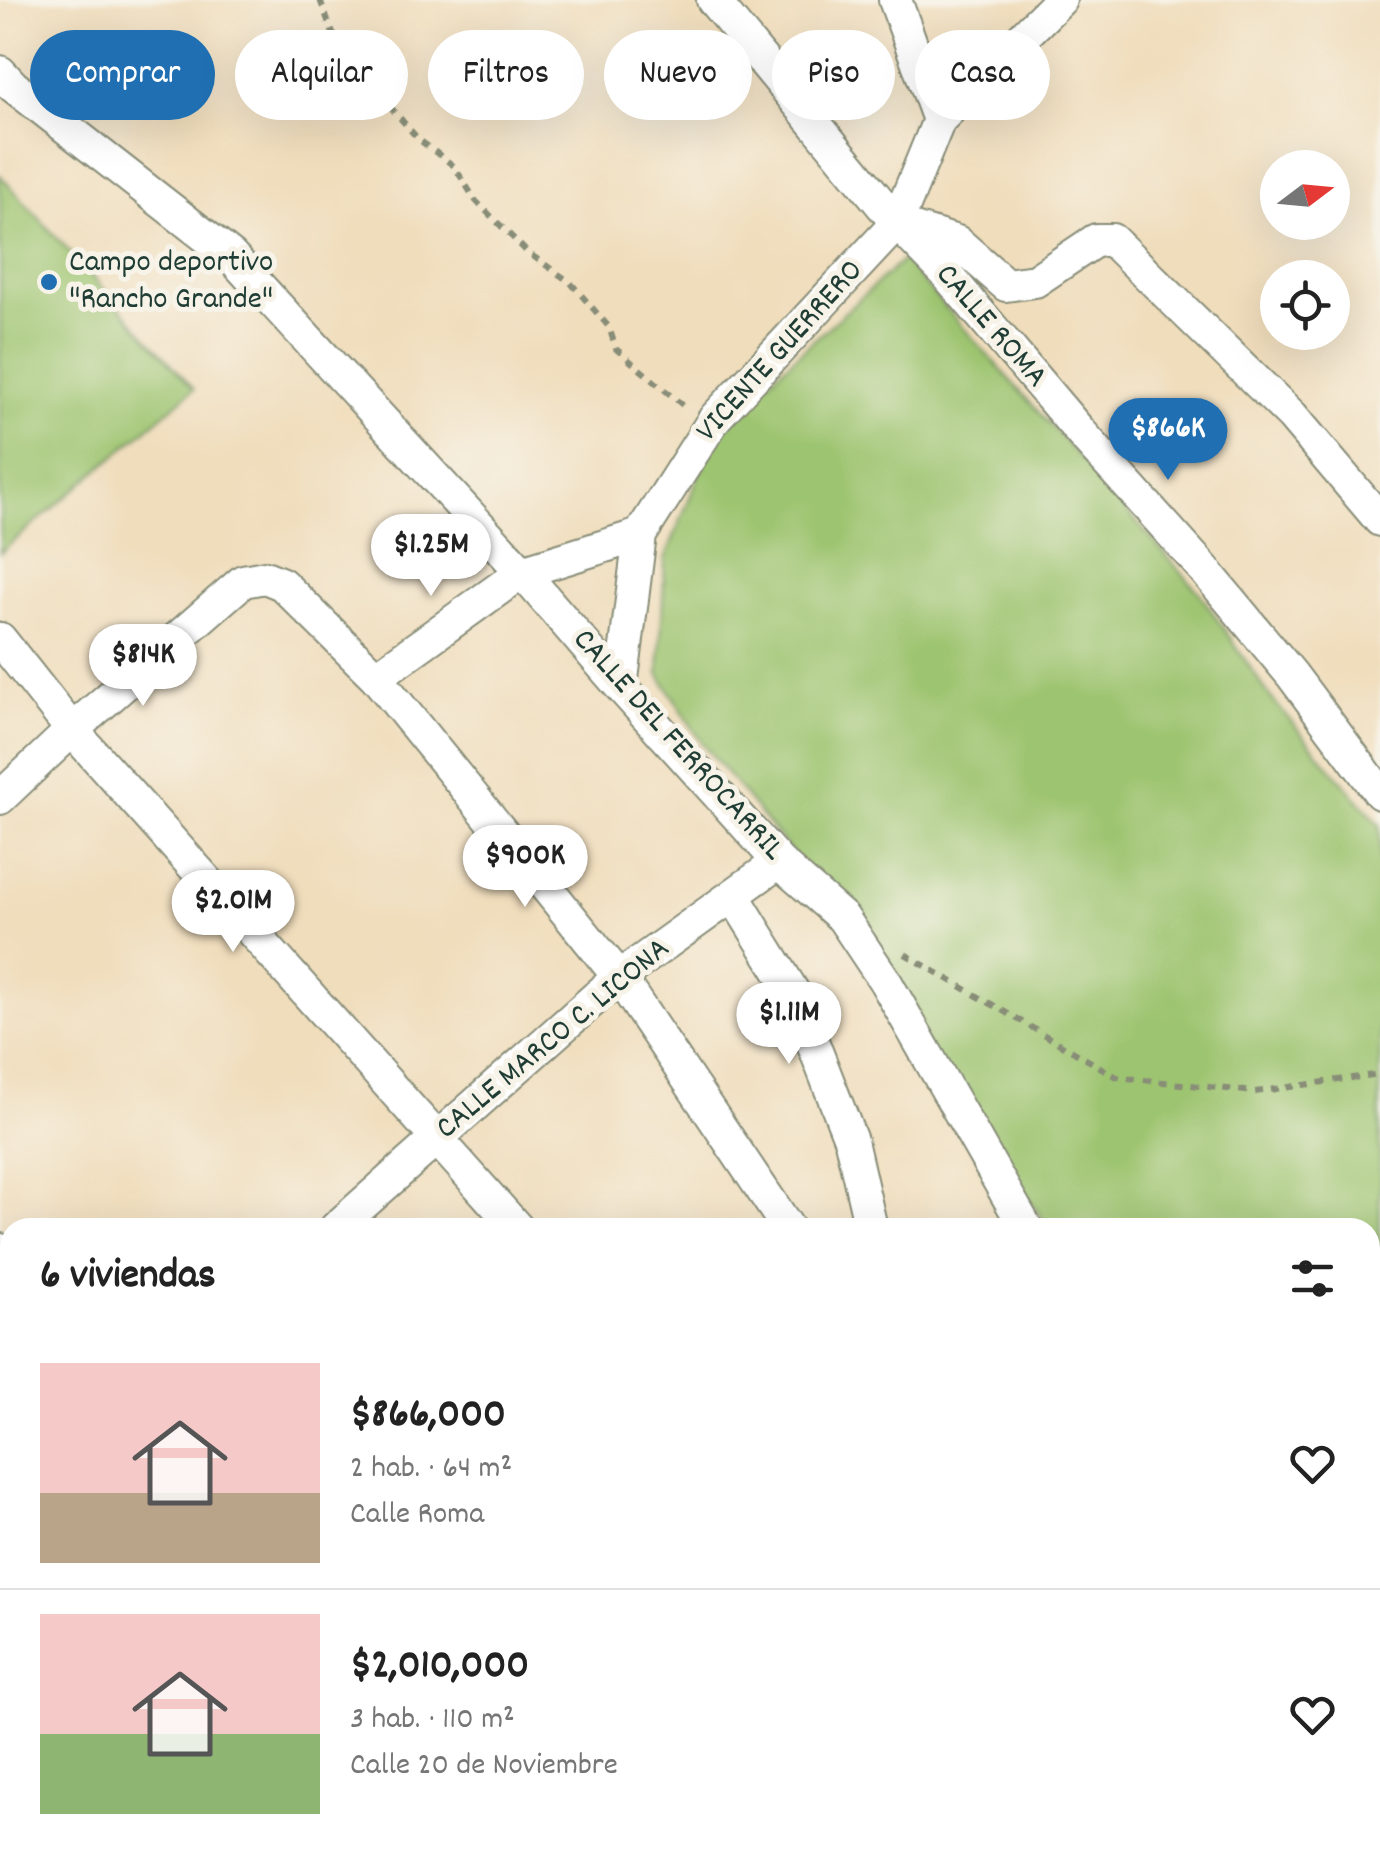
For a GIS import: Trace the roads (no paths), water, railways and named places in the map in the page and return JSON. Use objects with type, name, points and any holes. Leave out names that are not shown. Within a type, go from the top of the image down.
[{"type":"street","name":"CALLE ROMA","points":[[713,0],[896,223],[943,270],[1082,434],[1203,568],[1292,675],[1380,793]]},
{"type":"street","points":[[894,0],[915,56]]},
{"type":"street","points":[[1030,30],[1060,0]]},
{"type":"street","name":"CALLE DEL FERROCARRIL","points":[[0,72],[232,256],[522,572],[779,862],[844,918],[885,981],[1020,1218]]},
{"type":"street","name":"VICENTE GUERRERO","points":[[621,687],[640,535],[710,426],[896,223],[939,120]]},
{"type":"street","points":[[896,223],[958,242],[1006,285],[1036,281],[1096,240],[1112,240],[1292,416],[1380,520]]},
{"type":"street","points":[[376,677],[522,572],[640,535]]},
{"type":"street","points":[[0,798],[242,581],[265,576],[282,584],[376,677],[619,977],[781,1218]]},
{"type":"street","points":[[0,639],[72,730],[508,1218]]},
{"type":"street","name":"CALLE MARCO C. LICONA","points":[[347,1218],[619,977],[779,862]]},
{"type":"street","points":[[733,895],[794,992],[851,1140],[869,1218]]},
{"type":"place","name":"Campo deportivo \"Rancho Grande\"","points":[[49,282]]}]
